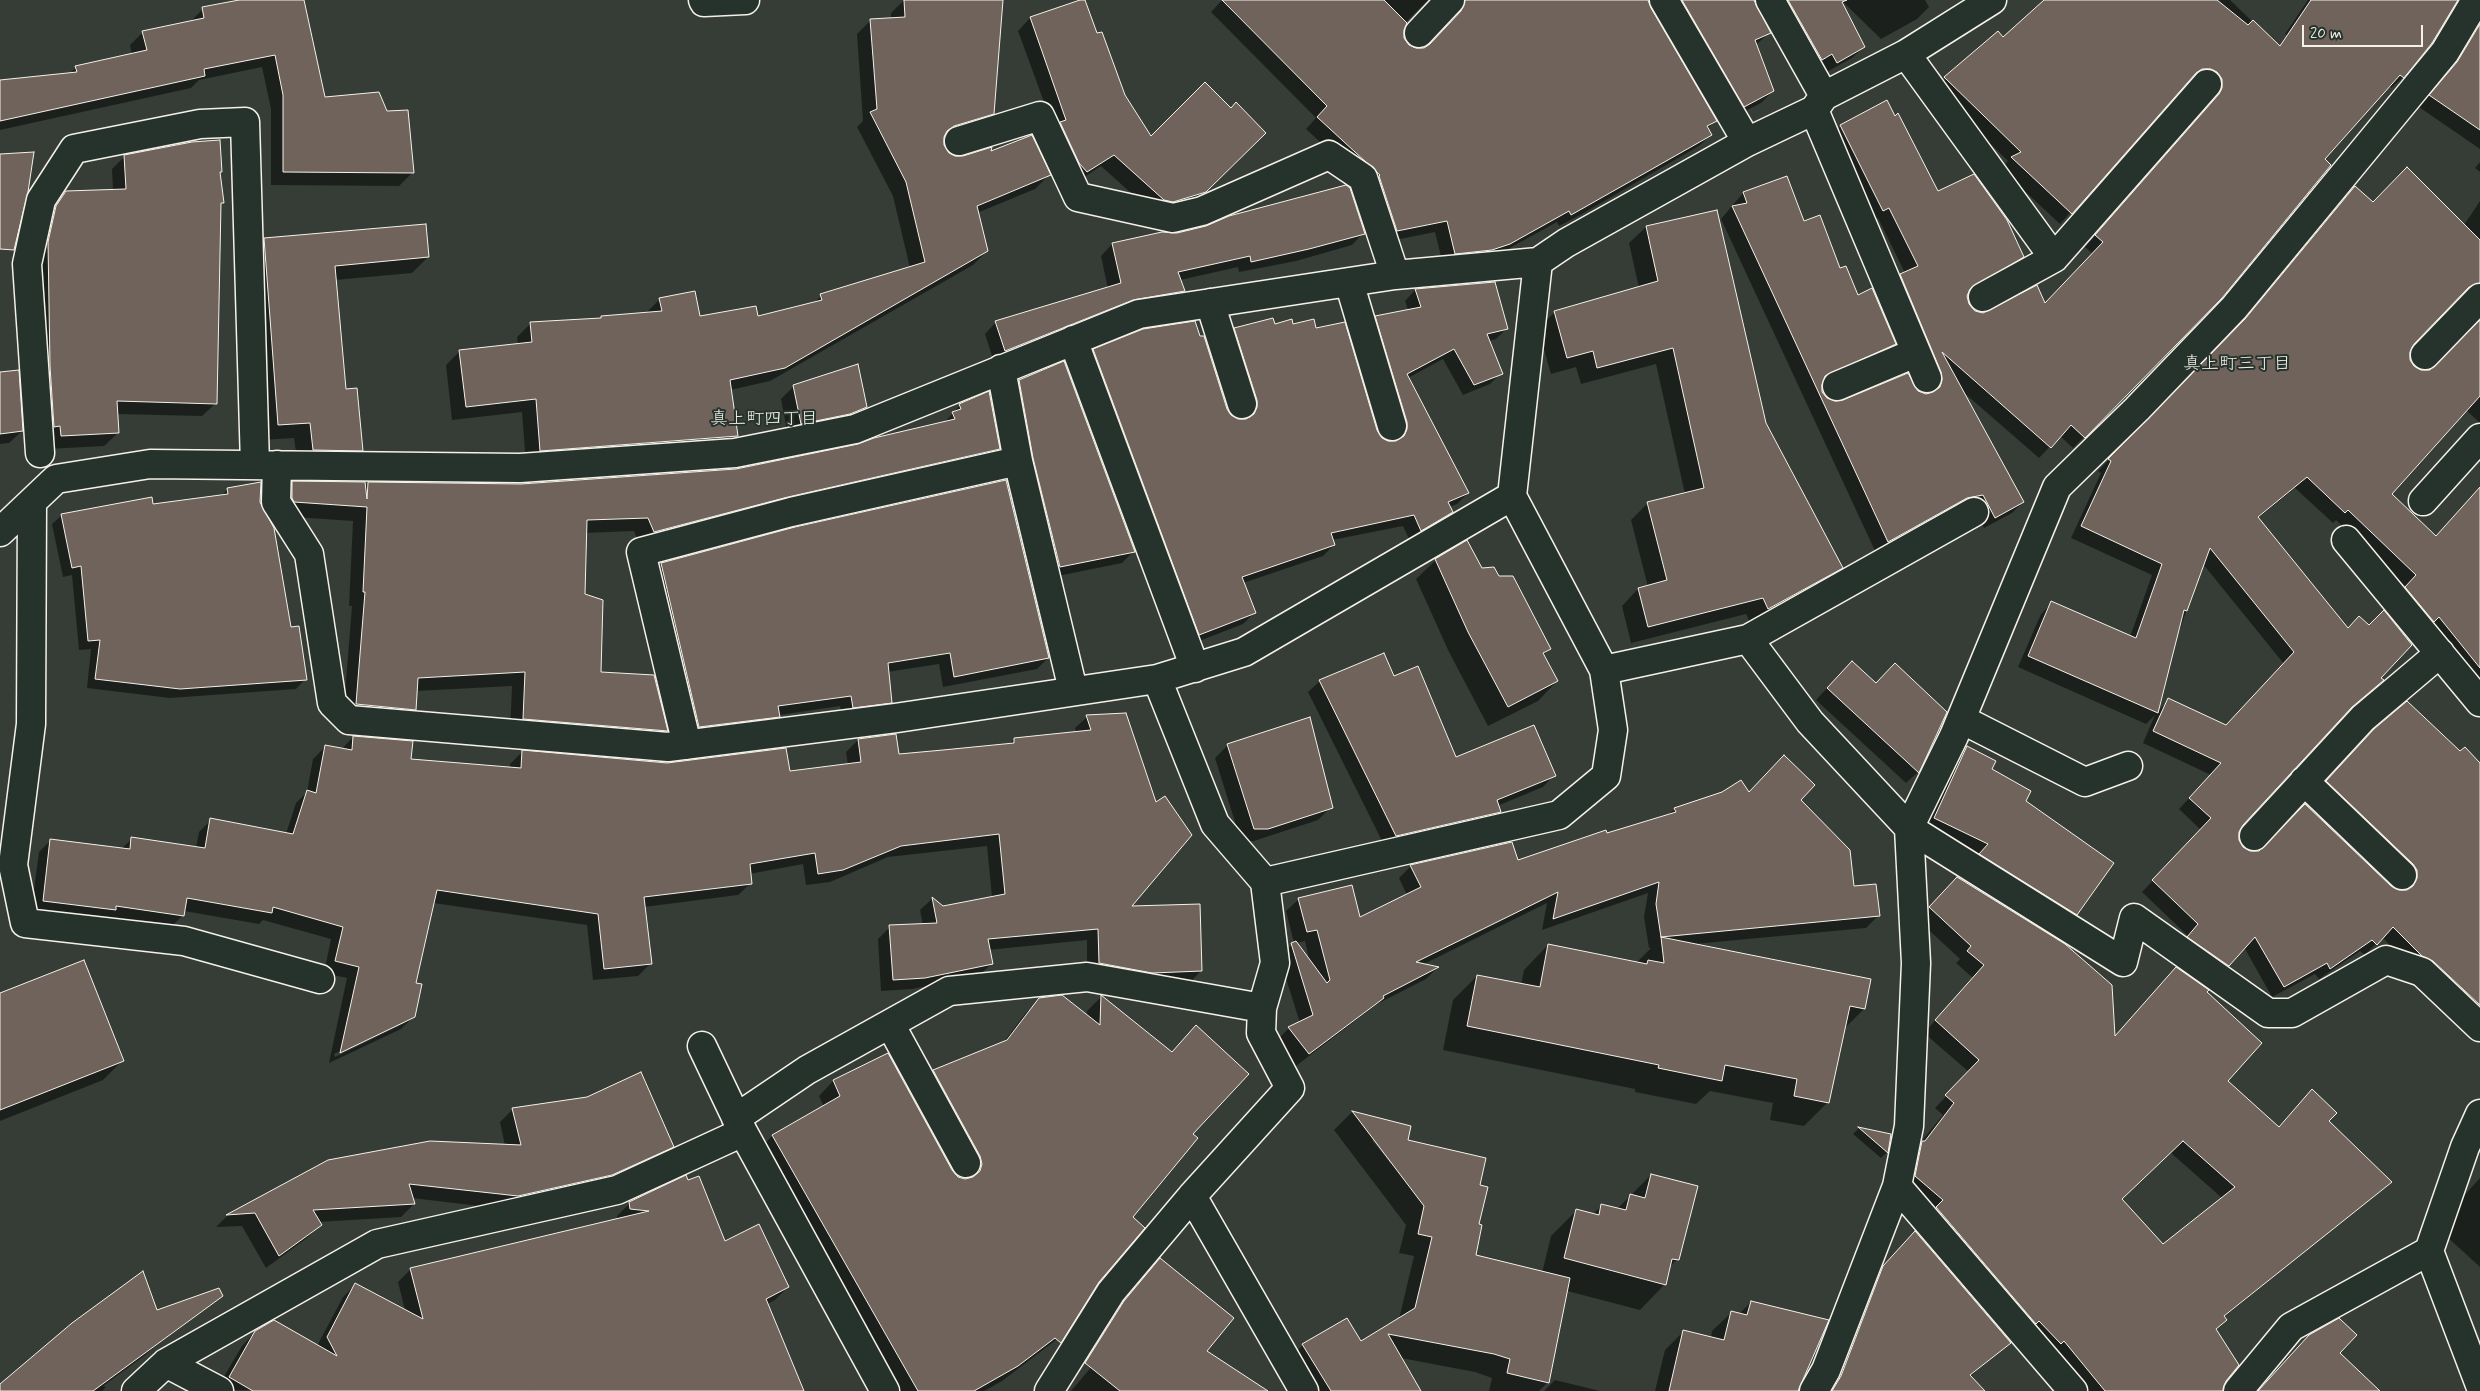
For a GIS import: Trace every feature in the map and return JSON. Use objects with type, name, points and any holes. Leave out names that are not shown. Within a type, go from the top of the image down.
[{"type":"street","points":[[703,0],[704,2],[745,0]]},
{"type":"street","points":[[1419,33],[1450,0]]},
{"type":"street","points":[[1664,0],[1747,142]]},
{"type":"street","points":[[1770,0],[1819,103],[1914,353],[1927,378]]},
{"type":"street","points":[[0,532],[56,479],[150,464],[520,468],[735,453],[855,429],[1139,314],[1395,275],[1538,262],[1566,243],[1906,54],[1992,0]]},
{"type":"street","points":[[1814,1391],[1826,1370],[1896,1186],[1909,1126],[1916,963],[1909,828],[1961,719],[2057,487],[2137,409],[2234,308],[2445,52],[2476,0]]},
{"type":"street","points":[[1906,54],[2054,258]]},
{"type":"street","points":[[1983,297],[2054,258],[2207,84]]},
{"type":"street","points":[[959,141],[1040,116],[1078,197],[1173,218],[1202,211],[1329,155],[1363,178],[1395,275]]},
{"type":"street","points":[[40,454],[27,264],[41,200],[74,149],[200,124],[245,122],[266,465],[276,502],[309,554],[332,703],[349,720],[668,747],[896,718],[1157,679],[1244,652],[1512,496]]},
{"type":"street","points":[[1265,882],[1559,815],[1606,776],[1613,730],[1604,670],[1512,496],[1538,262]]},
{"type":"street","points":[[1349,282],[1392,426]]},
{"type":"street","points":[[2425,355],[2480,298]]},
{"type":"street","points":[[1210,303],[1242,404]]},
{"type":"street","points":[[1073,340],[1195,668]]},
{"type":"street","points":[[1836,386],[1914,353]]},
{"type":"street","points":[[1001,369],[1018,461],[1074,690]]},
{"type":"street","points":[[2424,501],[2480,438]]},
{"type":"street","points":[[687,745],[642,552],[791,512],[1018,461]]},
{"type":"street","points":[[32,502],[31,724],[9,832],[13,865],[25,923],[184,941],[320,979]]},
{"type":"street","points":[[1604,670],[1748,639],[1974,512]]},
{"type":"street","points":[[2346,540],[2480,702]]},
{"type":"street","points":[[1748,639],[1810,722],[1909,828],[2123,962],[2134,918],[2268,1013],[2292,1013],[2386,960],[2422,972],[2480,1027]]},
{"type":"street","points":[[2254,836],[2363,718],[2440,653]]},
{"type":"street","points":[[1049,1391],[1111,1292],[1192,1196],[1290,1088],[1261,1033],[1262,1008],[1275,963],[1265,882],[1215,824],[1157,679]]},
{"type":"street","points":[[1961,719],[2085,782],[2128,766]]},
{"type":"street","points":[[2304,781],[2402,875]]},
{"type":"street","points":[[136,1391],[166,1363],[377,1244],[617,1190],[740,1125],[808,1070],[949,991],[1086,977],[1262,1008]]},
{"type":"street","points":[[890,1024],[966,1163]]},
{"type":"street","points":[[702,1046],[740,1125],[885,1391]]},
{"type":"street","points":[[2480,1114],[2465,1147],[2429,1251],[2480,1385]]},
{"type":"street","points":[[1896,1186],[2073,1391]]},
{"type":"street","points":[[1192,1196],[1304,1391]]},
{"type":"street","points":[[2238,1391],[2291,1327],[2429,1251]]},
{"type":"street","points":[[166,1363],[219,1391]]},
{"type":"building","points":[[239,0],[304,0],[325,97],[379,92],[387,111],[408,110],[414,173],[283,172],[283,95],[275,55],[204,69],[205,76],[0,121],[0,80],[77,72],[75,66],[147,50],[142,31],[204,18],[202,7]]},
{"type":"building","points":[[904,0],[1003,0],[994,114],[954,126],[947,131],[944,137],[944,145],[949,153],[955,156],[963,156],[992,147],[991,151],[1032,135],[1051,175],[977,206],[988,251],[785,368],[730,380],[738,436],[540,451],[536,399],[466,407],[459,350],[532,342],[530,322],[601,318],[601,316],[662,311],[659,298],[695,291],[700,316],[756,306],[758,316],[822,300],[820,294],[925,262],[906,182],[870,112],[877,109],[870,19],[905,17]]},
{"type":"building","points":[[1085,0],[1097,33],[1102,32],[1125,95],[1151,136],[1205,82],[1231,108],[1236,102],[1266,133],[1206,192],[1173,202],[1164,200],[1114,155],[1087,172],[1079,163],[1060,122],[1066,120],[1030,17]]},
{"type":"building","points":[[1222,0],[1384,0],[1407,23],[1404,30],[1404,38],[1409,45],[1416,48],[1424,48],[1461,11],[1465,0],[1648,0],[1717,121],[1707,126],[1712,135],[1571,215],[1569,211],[1510,244],[1492,250],[1455,254],[1447,221],[1397,231],[1380,175],[1317,117],[1327,106]]},
{"type":"building","points":[[1682,0],[1754,0],[1771,33],[1755,40],[1774,91],[1744,107]]},
{"type":"building","points":[[1788,0],[1847,0],[1842,2],[1865,47],[1837,63],[1832,54],[1822,60]]},
{"type":"building","points":[[2044,0],[2217,0],[2248,25],[2253,20],[2280,46],[2311,0],[2458,0],[2432,43],[2404,78],[2400,75],[2325,159],[2331,165],[2222,298],[2085,438],[2071,425],[2051,448],[1942,352],[2024,502],[1995,518],[1983,495],[1967,498],[1888,542],[1732,206],[1747,203],[1743,192],[1787,176],[1804,221],[1820,215],[1840,268],[1846,266],[1858,295],[1872,288],[1896,344],[1825,376],[1822,392],[1827,398],[1835,401],[1843,400],[1908,373],[1918,391],[1926,394],[1933,392],[1940,387],[1942,380],[1941,372],[1900,274],[1918,266],[1889,208],[1883,211],[1840,125],[1887,100],[1895,116],[1898,113],[1938,191],[1974,174],[2007,220],[2024,257],[1970,289],[1967,296],[1969,304],[1975,311],[1983,313],[2037,285],[2045,303],[2103,242],[2095,235],[2219,94],[2222,88],[2222,79],[2217,72],[2211,69],[2202,69],[2196,73],[2072,214],[2011,157],[2021,152],[1944,77],[1998,31],[2003,37]]},
{"type":"building","points":[[2480,24],[2480,130],[2429,95],[2457,62]]},
{"type":"building","points":[[220,140],[222,172],[220,172],[224,203],[221,203],[217,404],[117,401],[119,433],[61,436],[60,426],[54,427],[50,366],[48,242],[56,206],[66,191],[126,189],[124,155],[192,142]]},
{"type":"building","points":[[34,152],[28,192],[14,250],[0,249],[0,154]]},
{"type":"building","points":[[2407,167],[2480,240],[2480,283],[2469,287],[2414,344],[2410,352],[2410,360],[2414,366],[2421,370],[2430,370],[2480,320],[2480,396],[2392,494],[2436,536],[2480,487],[2480,668],[2439,617],[2434,622],[2405,587],[2416,575],[2348,510],[2345,513],[2307,477],[2258,517],[2348,628],[2359,616],[2369,625],[2384,610],[2412,645],[2381,678],[2384,680],[2352,707],[2243,825],[2239,832],[2239,840],[2243,847],[2250,851],[2259,851],[2305,804],[2391,886],[2399,890],[2407,890],[2413,886],[2417,878],[2417,870],[2413,864],[2326,781],[2374,729],[2407,701],[2460,751],[2465,747],[2480,763],[2480,1005],[2433,961],[2422,956],[2393,927],[2377,945],[2372,940],[2330,969],[2327,963],[2284,987],[2255,937],[2229,966],[2187,937],[2198,924],[2152,880],[2211,818],[2189,798],[2221,763],[2153,731],[2168,698],[2226,725],[2294,652],[2210,548],[2187,611],[2184,610],[2158,713],[2028,656],[2051,601],[2136,638],[2162,564],[2081,526],[2111,461],[2108,459],[2245,319],[2355,186],[2373,202]]},
{"type":"building","points":[[1346,185],[1350,188],[1365,234],[1251,262],[1250,256],[1178,272],[1185,291],[1133,300],[1005,351],[995,321],[1121,283],[1112,243],[1162,232],[1177,233],[1206,226],[1229,216]]},
{"type":"building","points":[[1717,210],[1766,423],[1843,568],[1768,609],[1763,598],[1648,627],[1638,588],[1667,580],[1647,502],[1704,488],[1673,348],[1597,368],[1593,351],[1567,358],[1554,311],[1658,281],[1646,226]]},
{"type":"building","points":[[426,224],[429,257],[335,266],[346,389],[357,388],[363,451],[313,450],[310,423],[278,425],[264,238]]},
{"type":"building","points":[[1495,282],[1508,329],[1487,334],[1503,374],[1474,385],[1454,349],[1407,374],[1469,493],[1448,502],[1453,512],[1421,531],[1414,515],[1331,533],[1335,545],[1242,577],[1256,613],[1199,635],[1093,349],[1143,329],[1195,321],[1200,336],[1204,336],[1227,409],[1231,415],[1238,419],[1246,419],[1254,414],[1257,400],[1234,328],[1273,318],[1275,324],[1292,319],[1293,324],[1314,319],[1316,328],[1345,322],[1377,430],[1382,438],[1388,441],[1396,441],[1404,436],[1407,422],[1375,316],[1421,307],[1415,289]]},
{"type":"building","points":[[1064,361],[1135,552],[1060,567],[1033,458],[1019,380]]},
{"type":"building","points":[[858,364],[867,407],[850,414],[801,424],[793,385]]},
{"type":"building","points":[[19,370],[23,431],[0,434],[0,372]]},
{"type":"building","points":[[989,391],[1000,449],[788,497],[654,532],[648,518],[587,520],[585,594],[603,600],[601,672],[654,675],[668,731],[523,719],[525,672],[418,678],[416,710],[356,704],[365,592],[363,592],[367,507],[294,502],[292,498],[292,481],[365,482],[367,499],[368,482],[521,484],[736,469],[858,444],[874,438],[955,419],[952,412],[961,409],[959,404]]},
{"type":"building","points":[[1006,480],[1049,658],[954,677],[950,653],[888,663],[892,703],[853,708],[851,696],[778,706],[780,717],[699,727],[661,563],[795,527]]},
{"type":"building","points":[[261,482],[260,502],[274,528],[291,627],[299,626],[307,680],[180,689],[95,679],[100,640],[88,641],[81,566],[72,568],[61,514],[152,497],[153,504],[228,494],[227,488]]},
{"type":"building","points":[[1467,540],[1482,568],[1494,567],[1499,576],[1513,576],[1551,649],[1543,653],[1558,681],[1508,707],[1468,632],[1435,559]]},
{"type":"building","points":[[1384,653],[1394,676],[1418,666],[1456,757],[1534,725],[1556,776],[1497,800],[1501,812],[1396,836],[1319,680]]},
{"type":"building","points":[[1852,661],[1876,683],[1895,663],[1947,712],[1919,773],[1827,688]]},
{"type":"building","points":[[1126,713],[1156,802],[1165,796],[1192,835],[1132,906],[1200,904],[1202,971],[1152,973],[1099,963],[1098,929],[988,939],[993,964],[925,978],[893,980],[889,925],[937,923],[932,897],[943,906],[1005,894],[999,834],[901,846],[843,870],[818,874],[815,853],[750,864],[752,884],[644,897],[652,964],[604,969],[598,914],[437,890],[416,983],[422,984],[415,1017],[340,1053],[359,967],[335,961],[343,927],[273,907],[272,913],[187,898],[184,916],[116,906],[116,910],[43,901],[50,839],[130,849],[131,837],[205,848],[210,818],[293,834],[307,790],[316,793],[325,745],[352,750],[353,736],[413,741],[411,759],[521,768],[522,750],[667,763],[786,748],[790,771],[861,762],[858,739],[896,734],[899,754],[943,750],[1014,743],[1014,738],[1091,730],[1086,715]]},
{"type":"building","points":[[1310,717],[1333,808],[1268,829],[1254,829],[1227,744]]},
{"type":"building","points":[[1967,746],[1996,761],[1992,769],[2031,791],[2026,801],[2114,863],[2077,915],[1979,854],[1988,844],[1934,818]]},
{"type":"building","points":[[1784,755],[1815,785],[1801,800],[1850,850],[1854,886],[1876,884],[1880,916],[1661,937],[1656,904],[1659,882],[1553,919],[1558,892],[1416,962],[1439,967],[1383,996],[1384,998],[1309,1054],[1288,1027],[1313,1015],[1291,943],[1296,941],[1327,983],[1330,980],[1317,930],[1307,932],[1298,898],[1352,885],[1360,917],[1421,887],[1410,865],[1512,842],[1518,860],[1606,830],[1607,833],[1676,812],[1674,808],[1722,792],[1741,780],[1749,792]]},
{"type":"building","points":[[1957,877],[2065,944],[2112,985],[2115,1036],[2176,967],[2209,990],[2207,992],[2262,1043],[2228,1081],[2279,1127],[2312,1089],[2337,1113],[2329,1121],[2392,1182],[2224,1316],[2227,1320],[2216,1329],[2239,1365],[2226,1381],[2223,1391],[2105,1391],[2064,1341],[2061,1344],[2039,1321],[2036,1324],[1936,1207],[1943,1200],[1915,1176],[1922,1141],[1925,1141],[1954,1103],[1945,1095],[1979,1060],[1935,1020],[1984,965],[1967,951],[1971,946],[1929,907]],"holes":[[[2183,1141],[2235,1187],[2163,1244],[2122,1199]]]},
{"type":"building","points":[[1661,937],[1871,979],[1865,1009],[1850,1006],[1829,1103],[1794,1096],[1797,1079],[1725,1065],[1722,1081],[1658,1068],[1659,1065],[1467,1026],[1477,975],[1540,987],[1548,944],[1647,964],[1648,960],[1664,963]]},
{"type":"building","points":[[84,960],[124,1061],[0,1110],[0,993]]},
{"type":"building","points":[[1062,995],[1100,1025],[1101,995],[1172,1052],[1196,1025],[1249,1074],[1193,1134],[1198,1138],[1133,1217],[1145,1228],[1099,1282],[1061,1343],[1055,1338],[1018,1366],[974,1391],[918,1391],[772,1135],[840,1096],[833,1080],[888,1053],[952,1170],[958,1177],[965,1179],[973,1177],[980,1171],[982,1164],[980,1156],[933,1070],[1007,1040],[1039,998]]},
{"type":"building","points":[[641,1072],[674,1147],[612,1175],[518,1196],[409,1184],[415,1204],[313,1210],[322,1225],[279,1256],[255,1213],[226,1215],[328,1160],[430,1141],[521,1145],[512,1108],[587,1097]]},
{"type":"building","points":[[1352,1111],[1411,1126],[1408,1140],[1486,1158],[1480,1185],[1488,1187],[1479,1224],[1482,1225],[1476,1255],[1570,1278],[1549,1383],[1507,1373],[1510,1359],[1494,1354],[1388,1334],[1421,1391],[1331,1391],[1302,1344],[1347,1318],[1361,1341],[1415,1308],[1432,1237],[1418,1234],[1424,1206]]},
{"type":"building","points":[[1858,1127],[1891,1134],[1888,1153]]},
{"type":"building","points":[[1651,1174],[1698,1186],[1679,1260],[1672,1259],[1666,1285],[1564,1258],[1576,1209],[1599,1215],[1601,1204],[1626,1210],[1630,1194],[1645,1198]]},
{"type":"building","points":[[686,1175],[688,1180],[699,1176],[725,1241],[759,1224],[789,1287],[766,1299],[804,1391],[253,1391],[229,1377],[255,1331],[274,1320],[337,1356],[327,1337],[355,1283],[423,1319],[410,1268],[649,1211],[630,1209],[629,1202]]},
{"type":"building","points":[[1915,1231],[2011,1343],[1970,1375],[1985,1391],[1832,1391],[1841,1376],[1883,1266]]},
{"type":"building","points":[[1160,1258],[1234,1318],[1207,1351],[1268,1391],[1120,1391],[1085,1363],[1124,1301]]},
{"type":"building","points":[[143,1271],[157,1310],[219,1288],[223,1296],[93,1391],[0,1391],[0,1384],[72,1323]]},
{"type":"building","points":[[1751,1301],[1829,1320],[1798,1391],[1669,1391],[1683,1330],[1724,1340],[1731,1311],[1747,1315]]},
{"type":"building","points":[[2339,1318],[2357,1335],[2340,1353],[2380,1391],[2258,1391],[2309,1335]]},
{"type":"district","name":"真上町三丁目","points":[[2237,365]]},
{"type":"district","name":"真上町四丁目","points":[[764,420]]}]
